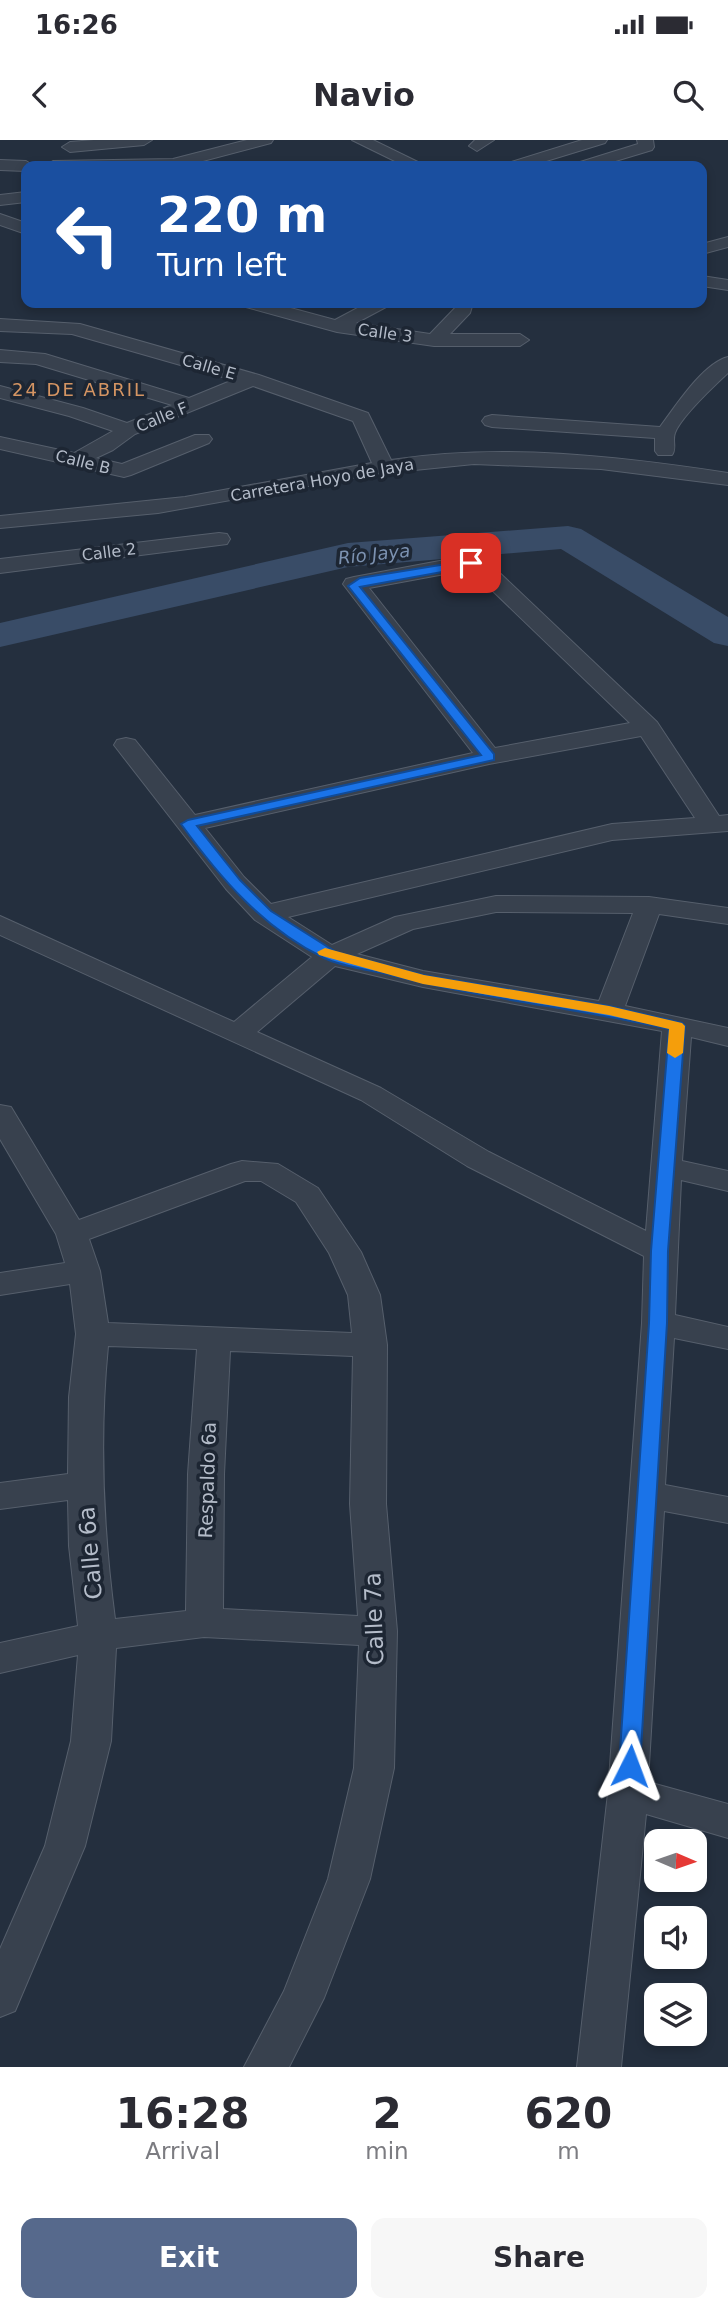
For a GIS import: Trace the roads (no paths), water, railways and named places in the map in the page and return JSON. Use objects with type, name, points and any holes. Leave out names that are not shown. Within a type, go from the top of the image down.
[{"type":"street","points":[[56,148],[102,146],[144,140]]},
{"type":"street","points":[[179,161],[220,145],[265,140]]},
{"type":"street","points":[[360,140],[407,161]]},
{"type":"street","points":[[532,161],[599,140]]},
{"type":"street","points":[[600,161],[646,148],[645,140]]},
{"type":"street","points":[[0,165],[21,166]]},
{"type":"street","points":[[0,200],[21,198]]},
{"type":"street","points":[[0,219],[21,227]]},
{"type":"street","points":[[707,248],[728,242]]},
{"type":"street","points":[[707,282],[728,285]]},
{"type":"street","name":"Calle 3","points":[[270,308],[337,326],[434,340],[520,340]]},
{"type":"street","points":[[337,326],[371,308]]},
{"type":"street","points":[[434,340],[464,308]]},
{"type":"street","name":"Calle E","points":[[0,326],[73,328],[252,379],[361,417],[384,466]]},
{"type":"street","points":[[0,356],[38,358],[192,405]]},
{"type":"street","points":[[665,469],[665,433],[699,389],[728,363]]},
{"type":"street","name":"Calle F","points":[[76,460],[106,446],[128,430],[252,379]]},
{"type":"street","points":[[699,389],[728,392]]},
{"type":"street","points":[[0,392],[76,412],[128,430]]},
{"type":"street","points":[[492,421],[665,433]]},
{"type":"street","name":"Calle B","points":[[0,443],[124,471],[202,439]]},
{"type":"street","name":"Carretera Hoyo de Jaya","points":[[0,523],[148,509],[384,466],[472,458],[512,458],[665,469],[728,479]]},
{"type":"street","name":"Calle 2","points":[[0,566],[219,539]]},
{"type":"street","points":[[489,757],[354,584],[461,564],[478,565],[648,727],[720,824]]},
{"type":"street","points":[[188,824],[489,757],[648,727]]},
{"type":"street","points":[[126,745],[235,883],[265,914],[330,956],[423,979],[609,1011],[728,1037]]},
{"type":"street","points":[[265,914],[612,832],[720,824]]},
{"type":"street","points":[[237,1034],[330,956],[405,923],[496,904],[649,905],[728,916]]},
{"type":"street","points":[[609,1011],[649,905]]},
{"type":"street","points":[[0,924],[51,950],[371,1094],[478,1159],[660,1251]]},
{"type":"street","points":[[599,2067],[628,1793],[658,1323],[660,1251],[677,1026]]},
{"type":"street","name":"Calle 6a","points":[[0,1114],[72,1234],[84,1271],[93,1334],[86,1397],[85,1486],[88,1546],[98,1636],[90,1741],[65,1846],[0,1998]]},
{"type":"street","points":[[667,1167],[728,1181]]},
{"type":"street","name":"Calle 7a","points":[[72,1234],[242,1171],[267,1171],[285,1179],[307,1195],[345,1252],[364,1295],[370,1345],[368,1504],[378,1631],[374,1768],[349,1879],[303,1998],[266,2067]]},
{"type":"street","points":[[0,1284],[84,1271]]},
{"type":"street","points":[[658,1323],[728,1338]]},
{"type":"street","points":[[93,1334],[370,1345]]},
{"type":"street","name":"Respaldo 6a","points":[[204,1623],[206,1474],[214,1337]]},
{"type":"street","points":[[0,1496],[85,1486]]},
{"type":"street","points":[[646,1494],[728,1510]]},
{"type":"street","points":[[0,1658],[98,1636],[204,1623],[378,1631]]},
{"type":"street","points":[[628,1793],[728,1821]]},
{"type":"waterway","name":"Río Jaya","points":[[0,635],[348,555],[568,537],[728,634]]},
{"type":"district","name":"24 DE ABRIL","points":[[79,389]]}]
